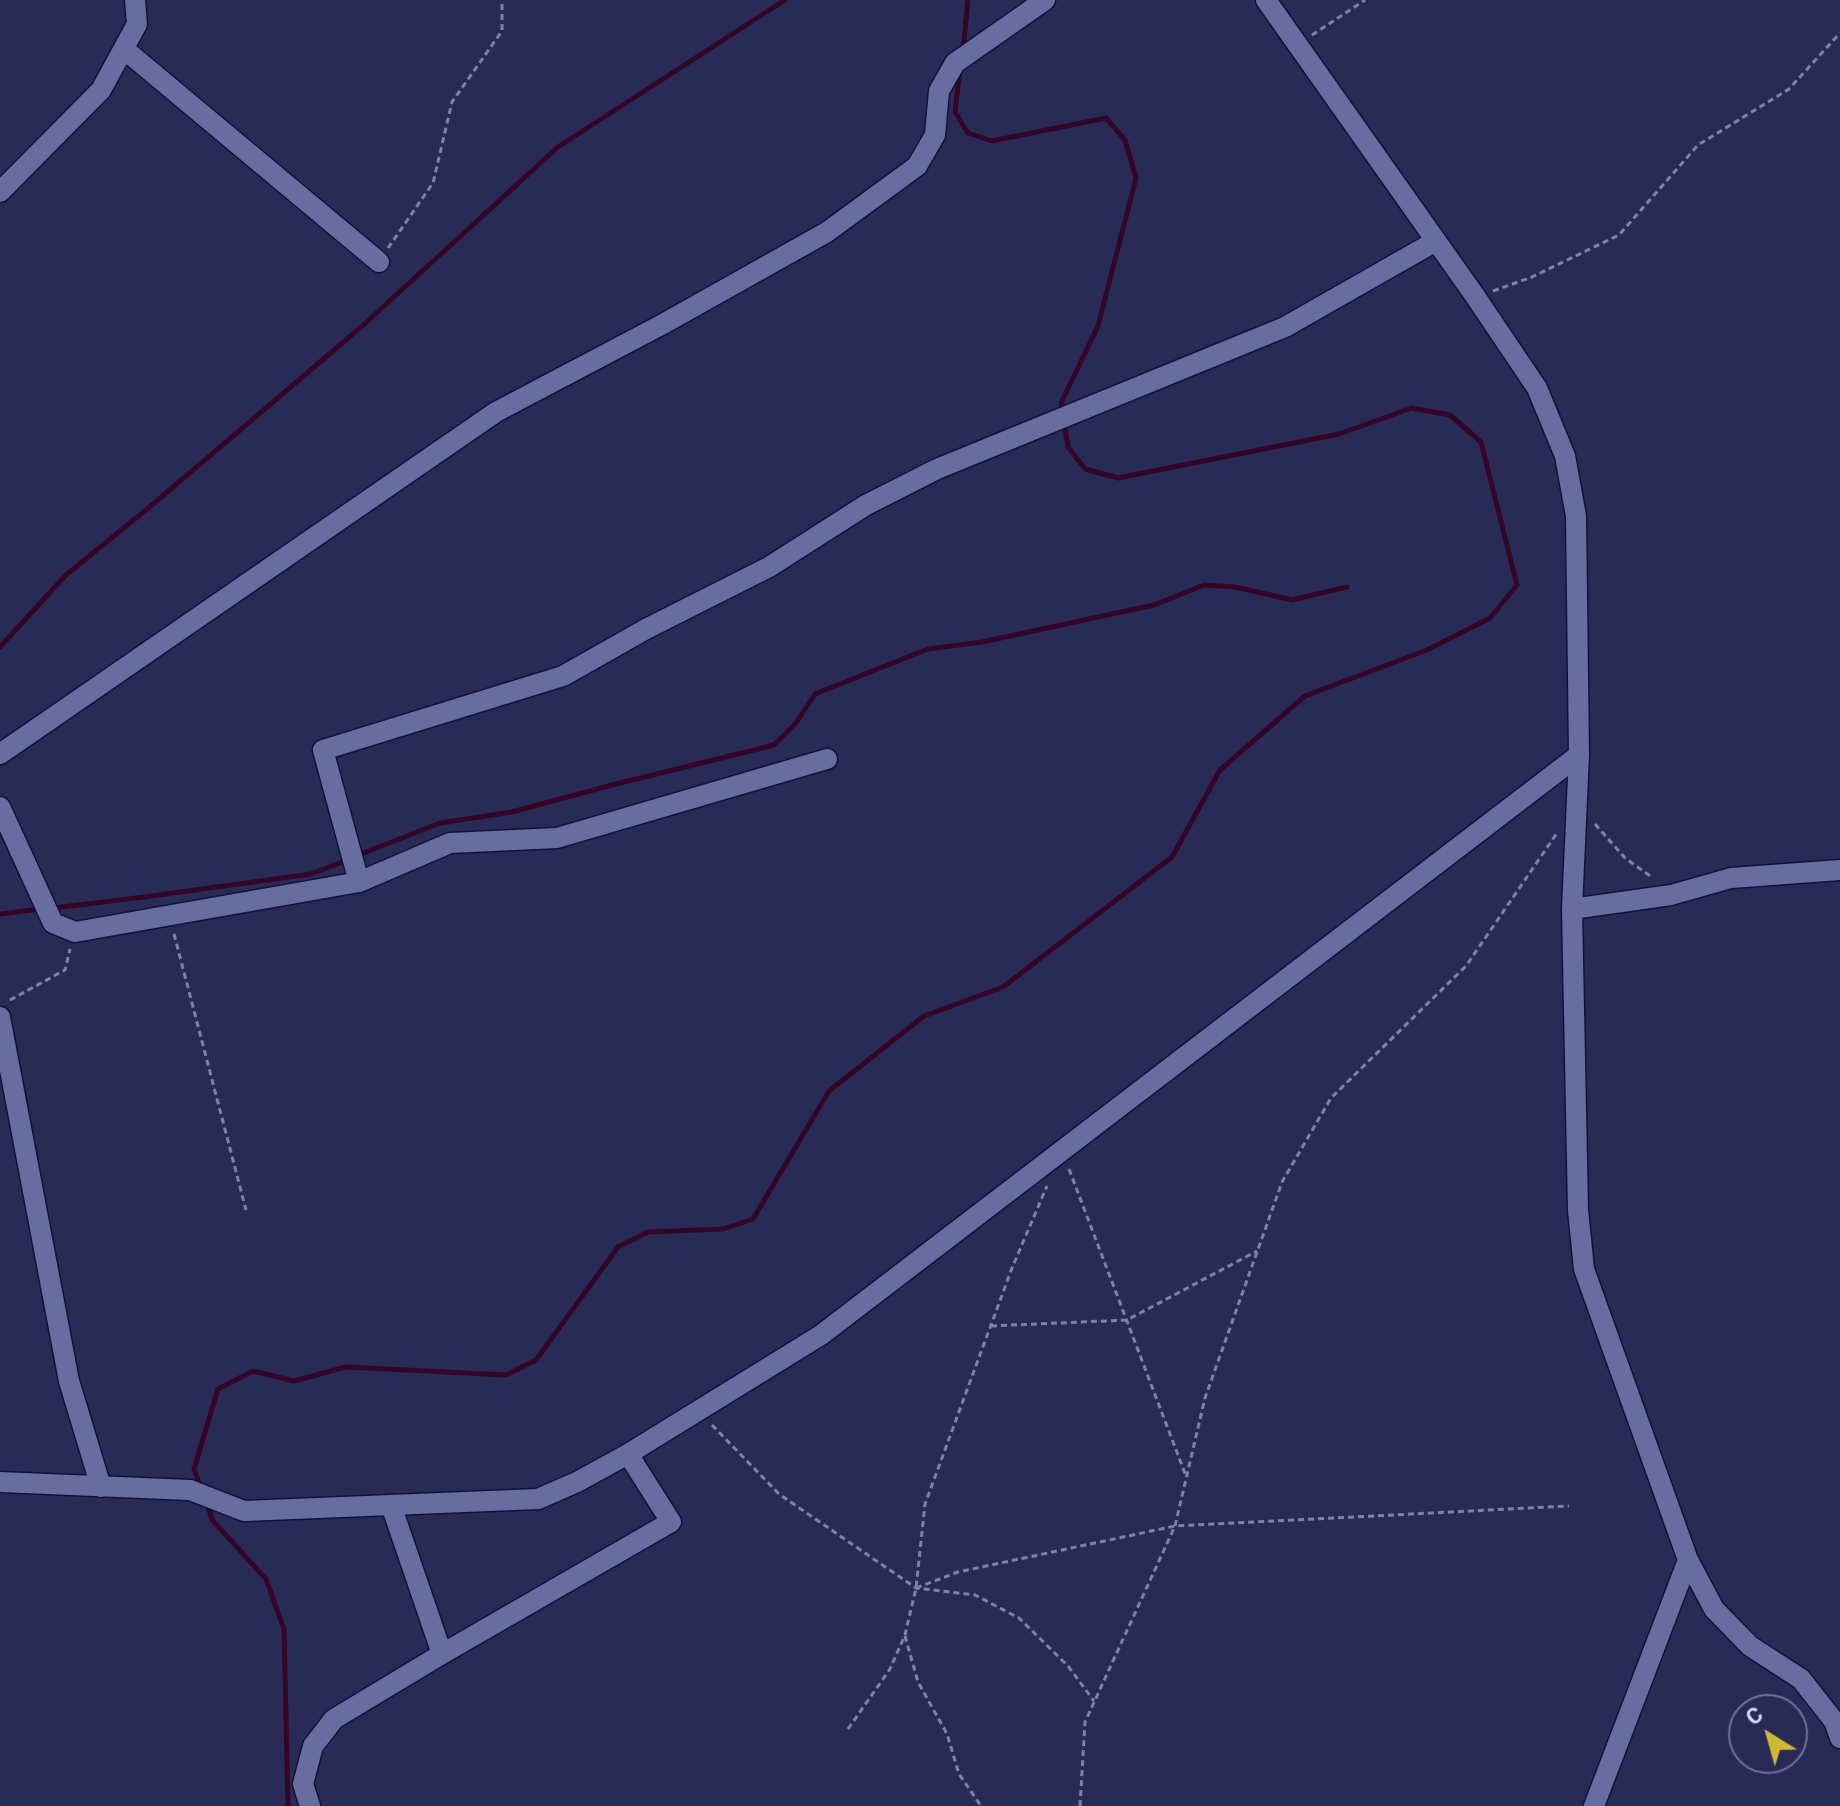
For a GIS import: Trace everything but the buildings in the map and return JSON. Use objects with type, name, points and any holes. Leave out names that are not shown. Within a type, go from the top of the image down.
[{"type":"street","points":[[0,192],[101,90],[137,24],[135,0]]},
{"type":"street","points":[[0,754],[496,412],[663,324],[827,232],[917,166],[935,135],[939,91],[955,63],[1045,0]]},
{"type":"street","points":[[1266,0],[1537,388],[1565,456],[1576,516],[1579,755],[1572,909],[1578,1210],[1584,1269],[1688,1560],[1714,1609],[1750,1646],[1801,1679],[1838,1725]]},
{"type":"street","points":[[124,49],[379,262]]},
{"type":"street","points":[[359,882],[323,750],[563,676],[646,629],[769,567],[866,505],[937,469],[1285,327],[1436,241]]},
{"type":"street","points":[[2,1488],[190,1490],[244,1511],[538,1499],[577,1482],[821,1335],[1579,755]]},
{"type":"street","points":[[0,807],[53,923],[75,932],[359,882],[450,843],[557,838],[827,759]]},
{"type":"street","points":[[1572,909],[1671,895],[1731,878],[1840,870]]},
{"type":"street","points":[[0,1017],[69,1381],[101,1487]]},
{"type":"street","points":[[310,1806],[303,1784],[313,1746],[334,1719],[671,1522],[628,1454]]},
{"type":"street","points":[[391,1505],[442,1654]]},
{"type":"street","points":[[1594,1806],[1688,1560]]},
{"type":"path","points":[[379,262],[433,183],[452,102],[502,31],[502,0]]},
{"type":"path","points":[[1298,45],[1365,0]]},
{"type":"path","points":[[1475,296],[1532,277],[1619,235],[1698,145],[1789,89],[1840,33]]},
{"type":"path","points":[[1577,803],[1625,858],[1650,877],[1665,881]]},
{"type":"path","points":[[1080,1806],[1085,1722],[1175,1526],[1205,1398],[1282,1182],[1331,1098],[1466,966],[1560,828]]},
{"type":"path","points":[[169,915],[246,1210]]},
{"type":"path","points":[[0,1006],[65,970],[75,932]]},
{"type":"path","points":[[1062,1150],[1187,1477]]},
{"type":"path","points":[[848,1729],[890,1669],[905,1635],[916,1588],[925,1504],[1012,1268],[1049,1180]]},
{"type":"path","points":[[991,1326],[1127,1320],[1257,1251]]},
{"type":"path","points":[[699,1410],[779,1494],[916,1588],[975,1595],[1019,1618],[1068,1666],[1094,1701]]},
{"type":"path","points":[[916,1588],[958,1572],[1175,1526],[1569,1506]]},
{"type":"path","points":[[905,1635],[918,1682],[947,1734],[959,1774],[981,1806]]},
{"type":"waterway","points":[[0,647],[66,575],[360,328],[558,147],[785,0]]},
{"type":"waterway","points":[[963,51],[968,0]]},
{"type":"waterway","points":[[960,69],[955,112],[968,133],[992,141],[1106,118],[1125,140],[1136,178],[1098,326],[1061,403],[1063,412]]},
{"type":"waterway","points":[[201,1489],[194,1469],[218,1389],[253,1371],[294,1381],[346,1367],[506,1375],[536,1360],[618,1247],[648,1232],[723,1229],[753,1219],[829,1091],[924,1016],[1003,987],[1172,857],[1220,770],[1305,696],[1427,650],[1490,618],[1517,585],[1481,442],[1450,415],[1412,408],[1339,434],[1118,478],[1085,469],[1068,447],[1064,422]]},
{"type":"waterway","points":[[356,856],[440,823],[512,812],[774,745],[796,723],[815,694],[928,649],[982,642],[1154,605],[1204,585],[1235,587],[1292,600],[1347,587]]},
{"type":"waterway","points":[[54,908],[311,874],[347,860]]},
{"type":"waterway","points":[[0,914],[40,909]]},
{"type":"waterway","points":[[206,1502],[213,1521],[266,1579],[284,1629],[288,1806]]}]
